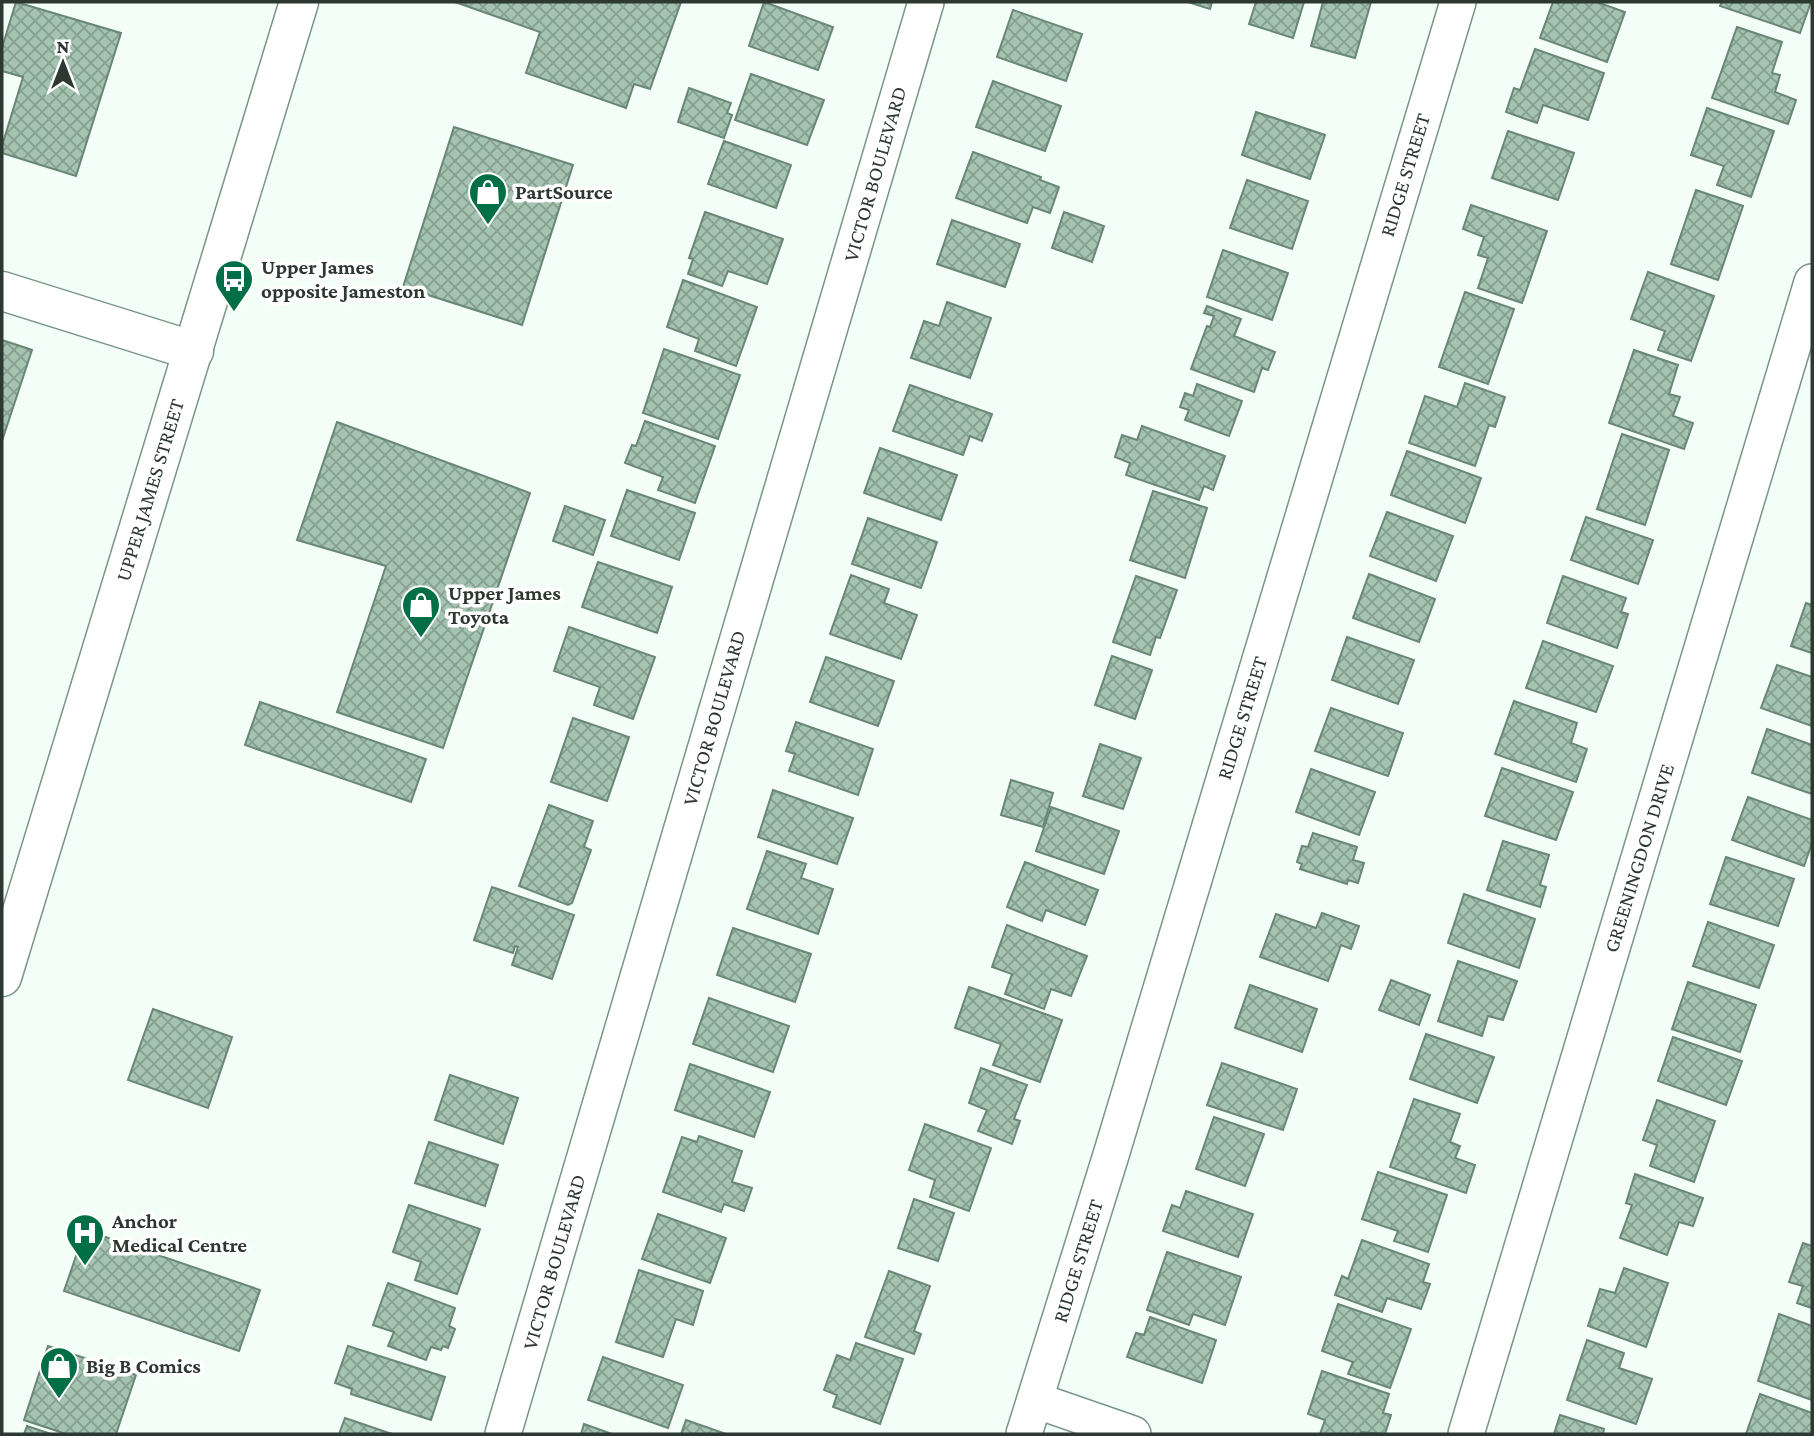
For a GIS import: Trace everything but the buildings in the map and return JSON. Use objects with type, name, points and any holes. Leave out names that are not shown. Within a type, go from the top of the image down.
[{"type":"main road","name":"UPPER JAMES STREET","points":[[2,977],[299,2]]},
{"type":"main road","points":[[2,291],[194,351]]},
{"type":"street","name":"VICTOR BOULEVARD","points":[[503,1434],[926,2]]},
{"type":"street","name":"RIDGE STREET","points":[[1024,1434],[1458,2]]},
{"type":"street","name":"GREENINGDON DRIVE","points":[[1466,1434],[1812,282]]},
{"type":"street","points":[[1035,1400],[1133,1434]]},
{"type":"place","name":"PartSource","points":[[488,226]]},
{"type":"place","name":"Upper James opposite Jameston","points":[[234,313]]},
{"type":"place","name":"Upper James Toyota","points":[[421,639]]},
{"type":"place","name":"Anchor Medical Centre","points":[[85,1267]]},
{"type":"place","name":"Big B Comics","points":[[59,1400]]}]
